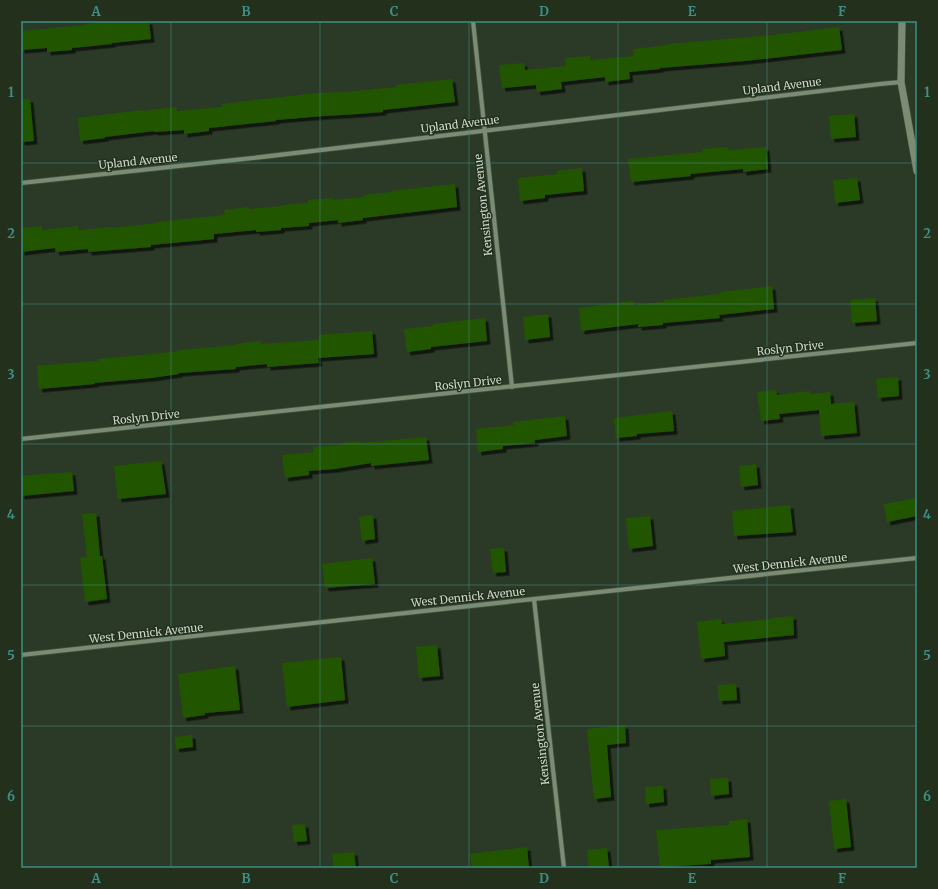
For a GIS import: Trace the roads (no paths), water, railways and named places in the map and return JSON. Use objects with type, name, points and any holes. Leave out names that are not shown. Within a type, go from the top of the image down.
[{"type":"street","name":"Kensington Avenue","points":[[473,21],[512,387]]},
{"type":"street","points":[[902,21],[901,82],[917,171]]},
{"type":"street","name":"Upland Avenue","points":[[21,183],[253,158],[872,84],[901,82]]},
{"type":"street","name":"Roslyn Drive","points":[[21,439],[917,343]]},
{"type":"street","name":"West Dennick Avenue","points":[[21,655],[917,558]]},
{"type":"street","name":"Kensington Avenue","points":[[534,599],[564,868]]}]
